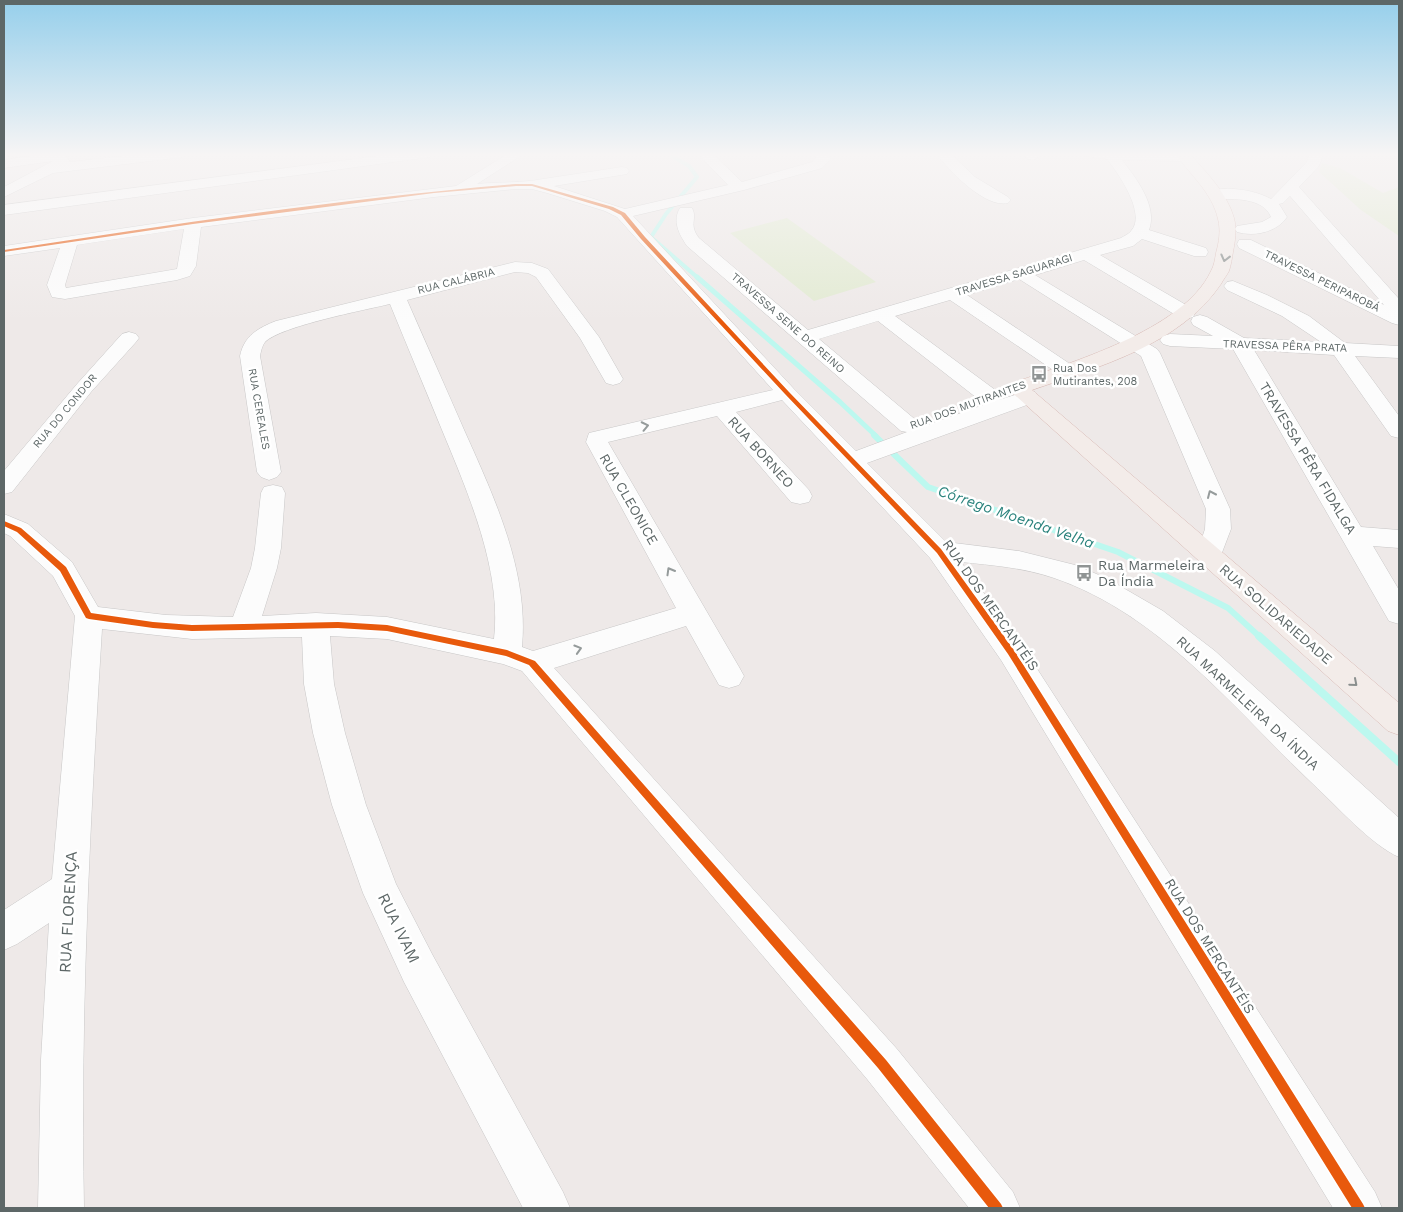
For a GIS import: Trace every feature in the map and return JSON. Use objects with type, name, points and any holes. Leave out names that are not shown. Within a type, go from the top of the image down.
[{"type":"main road","name":"RUA DOS MUTIRANTES","points":[[1029,390],[1066,370],[1170,340],[1193,317],[1197,304],[1214,285],[1227,257],[1228,228],[1224,210]]},
{"type":"main road","points":[[1237,210],[1244,236]]},
{"type":"main road","name":"RUA DOS MUTIRANTES","points":[[1029,390],[1143,348],[1221,302],[1233,286],[1242,267],[1244,236]]},
{"type":"main road","name":"RUA SOLIDARIEDADE","points":[[1029,390],[1212,548],[1399,698]]},
{"type":"main road","name":"RUA SOLIDARIEDADE","points":[[1212,548],[1399,722]]},
{"type":"street","name":"RUA DOS MERCANTÉIS","points":[[4,251],[302,210]]},
{"type":"street","name":"RUA DOS MERCANTÉIS","points":[[611,210],[623,214],[787,393],[852,453],[940,551],[1011,652],[1088,772],[1186,933],[1359,1208]]},
{"type":"street","points":[[623,214],[640,210]]},
{"type":"street","name":"TRAVESSA SENE DO REINO","points":[[688,210],[684,221],[686,235],[910,430]]},
{"type":"street","points":[[1141,210],[1140,232],[1200,252]]},
{"type":"street","points":[[1244,236],[1257,228],[1276,222],[1279,217],[1277,210]]},
{"type":"street","points":[[1310,210],[1399,310]]},
{"type":"street","points":[[70,242],[56,285],[58,293],[65,294],[177,275],[186,268],[193,224]]},
{"type":"street","name":"TRAVESSA SAGUARAGI","points":[[804,338],[1127,242],[1140,232]]},
{"type":"street","name":"TRAVESSA PERIPAROBÁ","points":[[1244,236],[1399,319]]},
{"type":"street","name":"TRAVESSA PÊRA FIDALGA","points":[[1086,254],[1240,344],[1399,613]]},
{"type":"street","name":"RUA CALÁBRIA","points":[[251,345],[257,338],[283,325],[520,266],[538,270],[580,324],[613,379]]},
{"type":"street","points":[[1022,274],[1143,348],[1218,509],[1219,519],[1212,548]]},
{"type":"street","points":[[1233,286],[1298,319],[1331,340],[1339,348],[1399,431]]},
{"type":"street","points":[[953,294],[1066,370]]},
{"type":"street","points":[[396,296],[481,496],[503,576],[510,625],[519,658],[882,1064],[997,1208]]},
{"type":"street","points":[[882,314],[990,398]]},
{"type":"street","name":"RUA DO CONDOR","points":[[4,486],[84,388],[128,338]]},
{"type":"street","name":"TRAVESSA PÊRA PRATA","points":[[1170,340],[1399,352]]},
{"type":"street","name":"RUA CEREALES","points":[[244,627],[264,568],[268,548],[271,482],[250,356],[251,345]]},
{"type":"street","name":"RUA DOS MUTIRANTES","points":[[852,453],[990,398],[1029,390]]},
{"type":"street","name":"RUA DOS MUTIRANTES","points":[[910,430],[1029,390]]},
{"type":"street","name":"RUA CLEONICE","points":[[730,676],[597,442],[597,438],[620,431],[787,393]]},
{"type":"street","name":"RUA BORNEO","points":[[722,409],[800,496]]},
{"type":"street","points":[[4,523],[18,530],[63,569],[90,616],[192,628],[316,624],[387,628],[519,658],[694,613]]},
{"type":"street","points":[[1354,536],[1399,539]]},
{"type":"street","name":"RUA MARMELEIRA DA ÍNDIA","points":[[940,551],[1031,562],[1089,581],[1121,597],[1156,620],[1191,647],[1320,770],[1399,840]]},
{"type":"street","name":"RUA FLORENÇA","points":[[61,1208],[60,1142],[68,890],[90,616]]},
{"type":"street","name":"RUA IVAM","points":[[316,624],[318,668],[329,733],[349,805],[381,893],[423,977],[548,1208]]},
{"type":"street","points":[[4,931],[68,890]]},
{"type":"green space","points":[[1361,210],[1399,210],[1399,236]]},
{"type":"green space","points":[[787,218],[876,282],[814,301],[730,233]]},
{"type":"waterway","name":"Córrego Moenda Velha","points":[[670,210],[651,237],[698,278]]},
{"type":"waterway","name":"Córrego Moenda Velha","points":[[697,277],[840,402],[876,436]]},
{"type":"waterway","name":"Córrego Moenda Velha","points":[[874,435],[928,487],[1118,552],[1228,608],[1260,637]]},
{"type":"waterway","name":"Córrego Moenda Velha","points":[[1259,636],[1399,762]]},
{"type":"cycle path","points":[[4,251],[297,210]]},
{"type":"cycle path","points":[[614,210],[623,214],[787,393],[939,551],[1011,652],[1359,1208]]},
{"type":"cycle path","points":[[4,523],[19,530],[63,569],[89,616],[153,625],[192,628],[314,625],[387,628],[507,653],[532,663],[882,1064],[997,1208]]},
{"type":"place","name":"Rua Dos Mutirantes, 208","points":[[1039,374]]},
{"type":"place","name":"Rua Marmeleira Da Índia","points":[[1084,573]]}]
